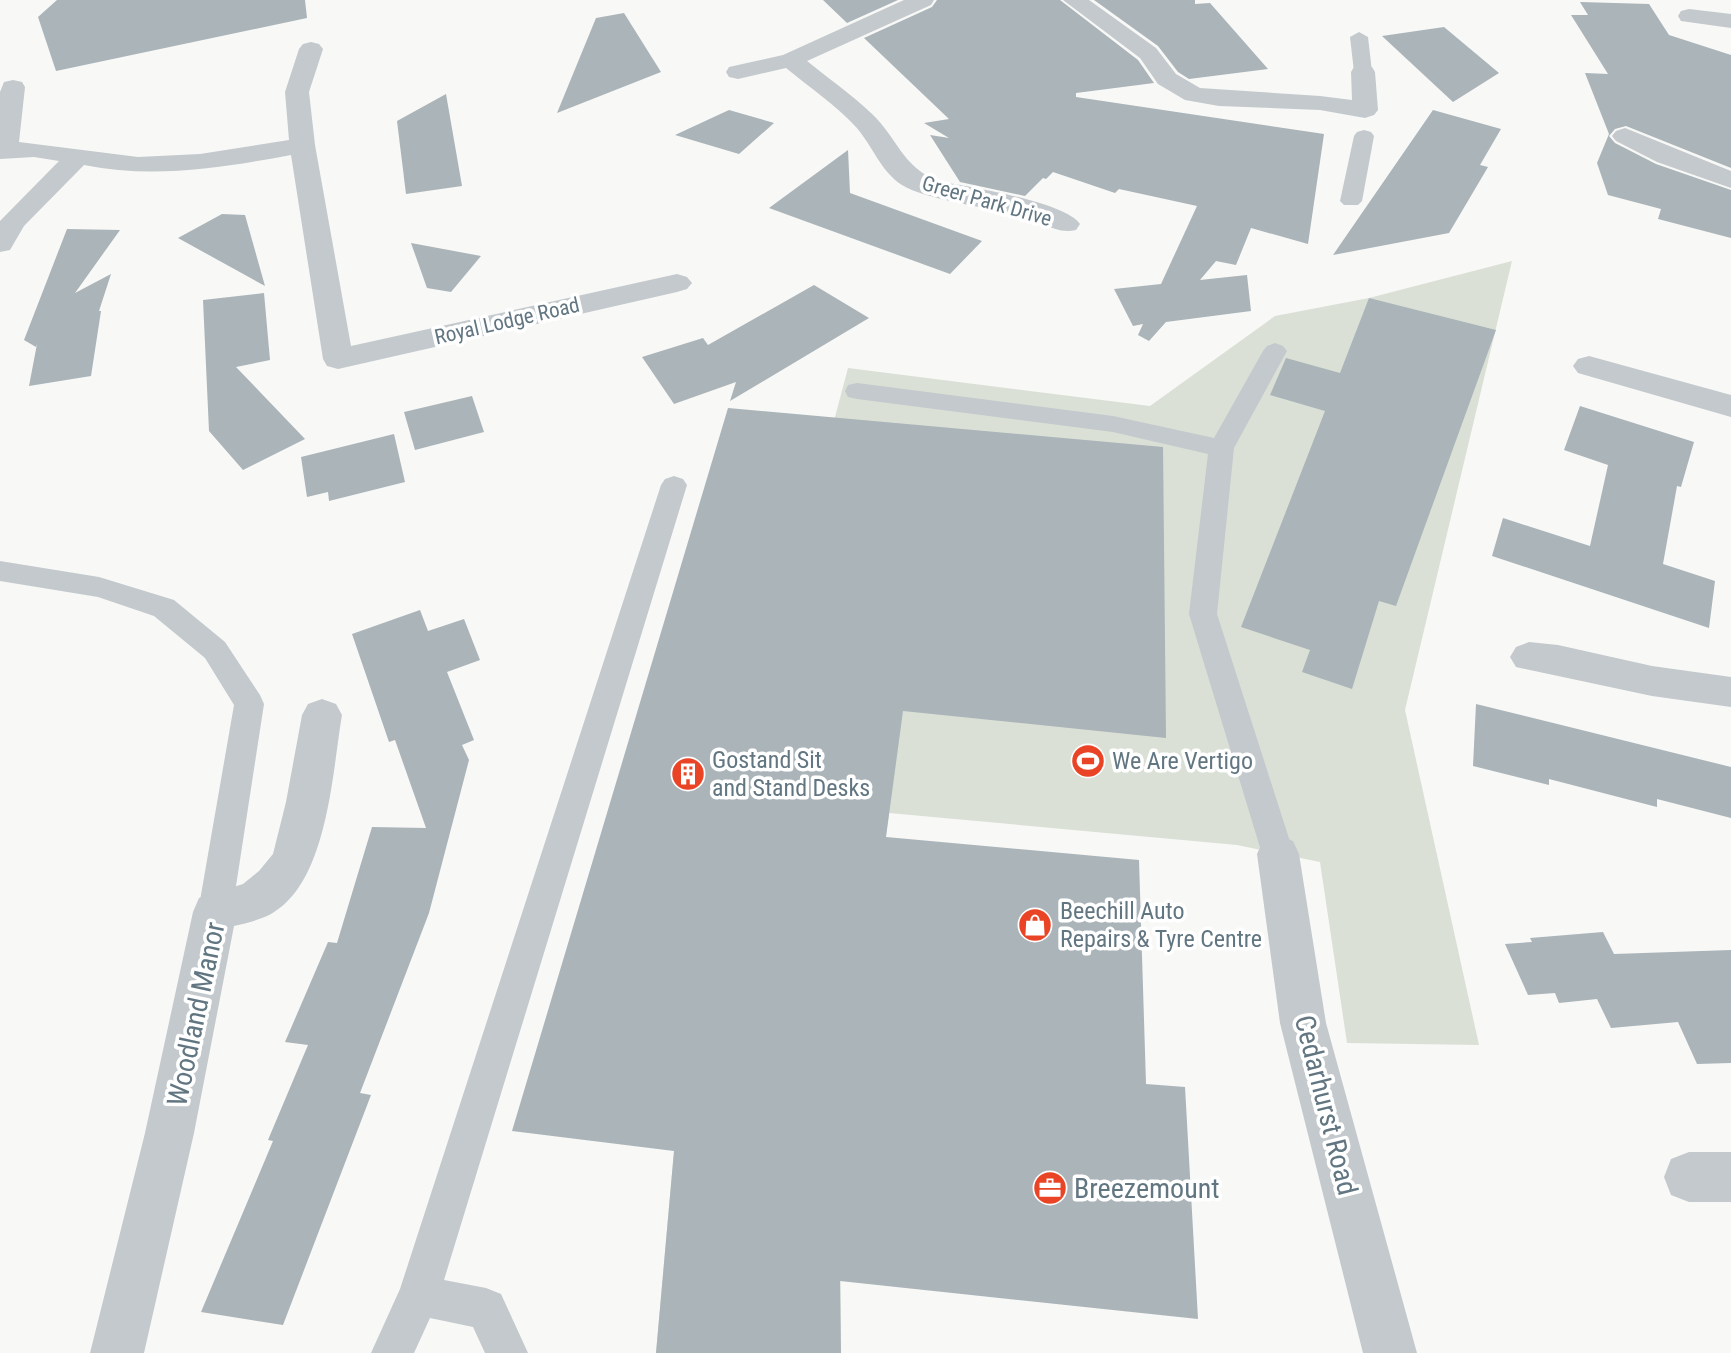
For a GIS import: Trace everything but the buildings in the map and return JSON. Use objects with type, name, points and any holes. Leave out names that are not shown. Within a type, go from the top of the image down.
[{"type":"street","points":[[737,72],[791,60],[923,0]]},
{"type":"street","points":[[1074,0],[1147,53],[1167,79],[1194,95],[1219,99],[1320,103],[1364,110]]},
{"type":"street","points":[[1689,16],[1731,21]]},
{"type":"street","name":"Royal Lodge Road","points":[[311,49],[297,92],[302,145],[340,371],[677,283]]},
{"type":"street","name":"Greer Park Drive","points":[[791,60],[863,120],[882,142],[898,168],[912,180],[930,187],[1038,211],[1066,224]]},
{"type":"street","points":[[1363,72],[1363,136]]},
{"type":"street","points":[[13,87],[3,150],[40,152],[136,165],[200,162],[302,145]]},
{"type":"street","points":[[1625,136],[1666,156],[1731,180]]},
{"type":"street","points":[[0,244],[13,222],[77,158]]},
{"type":"street","points":[[1589,366],[1731,406]]},
{"type":"street","points":[[1529,657],[1558,660],[1652,681],[1731,692]]},
{"type":"street","name":"Woodland Manor","points":[[117,1353],[184,1072],[215,912],[256,900],[274,885],[292,862],[307,802],[322,715]]},
{"type":"street","name":"Cedarhurst Road","points":[[1278,854],[1303,1023],[1390,1353]]},
{"type":"lane","points":[[1359,37],[1363,72]]},
{"type":"lane","points":[[1351,201],[1363,136]]},
{"type":"lane","points":[[1275,351],[1220,448],[1203,614],[1278,854]]},
{"type":"lane","points":[[857,391],[1113,424],[1220,448]]},
{"type":"lane","points":[[392,1353],[419,1295],[674,485]]},
{"type":"lane","points":[[0,571],[99,587],[164,608],[215,650],[249,704],[215,912]]},
{"type":"lane","points":[[419,1295],[486,1308],[507,1353]]},
{"type":"shaded area","name":"We Are Vertigo","points":[[1512,261],[1405,710],[1479,1045],[1347,1043],[1320,862],[1237,845],[889,813],[840,1174],[841,1353],[656,1353],[674,1151],[848,368],[1150,406],[1275,316],[1369,298]]},
{"type":"place","name":"We Are Vertigo","points":[[1088,761]]},
{"type":"place","name":"Gostand Sit and Stand Desks","points":[[688,774]]},
{"type":"place","name":"Beechill Auto Repairs & Tyre Centre","points":[[1035,925]]},
{"type":"place","name":"Breezemount","points":[[1050,1188]]}]
